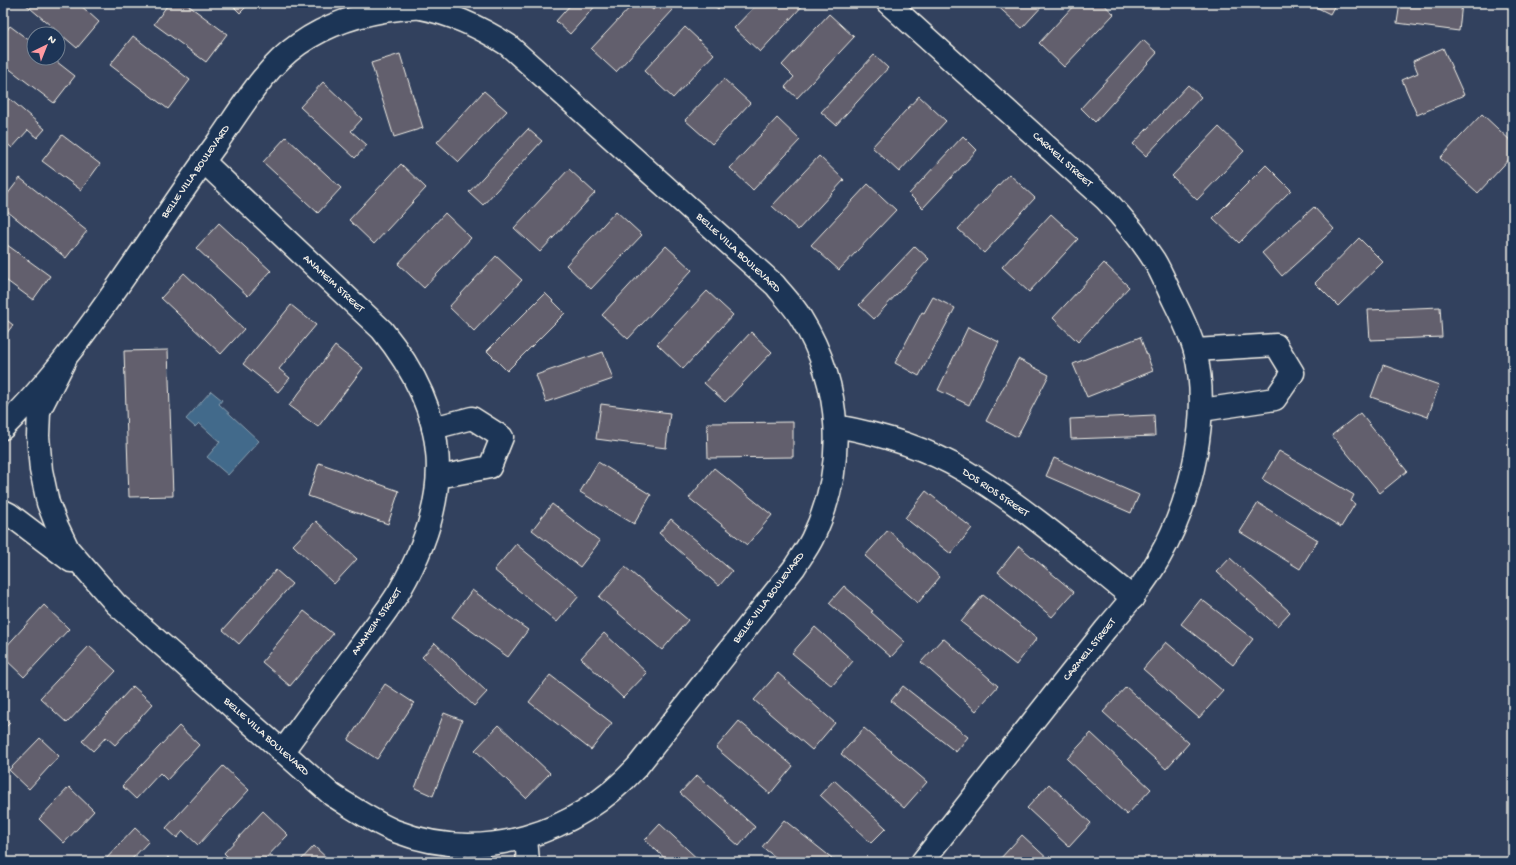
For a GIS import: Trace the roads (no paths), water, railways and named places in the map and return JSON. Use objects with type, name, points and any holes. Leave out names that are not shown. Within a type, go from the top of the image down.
[{"type":"street","name":"CARMELL STREET","points":[[888,3],[1105,199],[1132,228],[1154,261],[1185,323],[1195,350],[1200,377],[1202,410],[1197,449],[1180,511],[1160,557],[1133,598],[1105,630],[922,862]]},
{"type":"street","name":"BELLE VILLA BOULEVARD","points":[[417,5],[464,20],[508,45],[775,285],[801,317],[817,345],[830,384],[836,426],[835,468],[828,501],[812,540],[794,568],[637,768],[624,782],[599,803],[578,817],[556,828],[526,838],[501,843],[470,854],[443,844],[396,832],[371,820],[332,795],[116,604],[68,549],[48,503],[40,470],[38,436],[40,411],[66,360],[203,161],[261,82],[281,60],[298,45],[355,10],[380,11],[417,5]]},
{"type":"street","name":"ANAHEIM STREET","points":[[203,161],[382,330],[397,349],[419,386],[432,419],[438,450],[438,477],[435,504],[418,556],[400,590],[282,752]]},
{"type":"street","points":[[1195,350],[1276,345],[1293,373],[1275,399],[1202,410]]},
{"type":"street","name":"BELLE VILLA BOULEVARD","points":[[3,428],[66,360]]},
{"type":"street","points":[[434,428],[472,418],[502,437],[490,467],[438,477]]},
{"type":"street","name":"DOS RIOS STREET","points":[[836,426],[895,440],[925,451],[965,471],[1009,500],[1133,598]]},
{"type":"street","name":"BELLE VILLA BOULEVARD","points":[[3,511],[93,578]]},
{"type":"street","points":[[526,838],[528,862]]},
{"type":"water","points":[[211,391],[222,400],[219,404],[259,441],[228,475],[207,457],[220,442],[199,423],[195,427],[186,419]]}]
